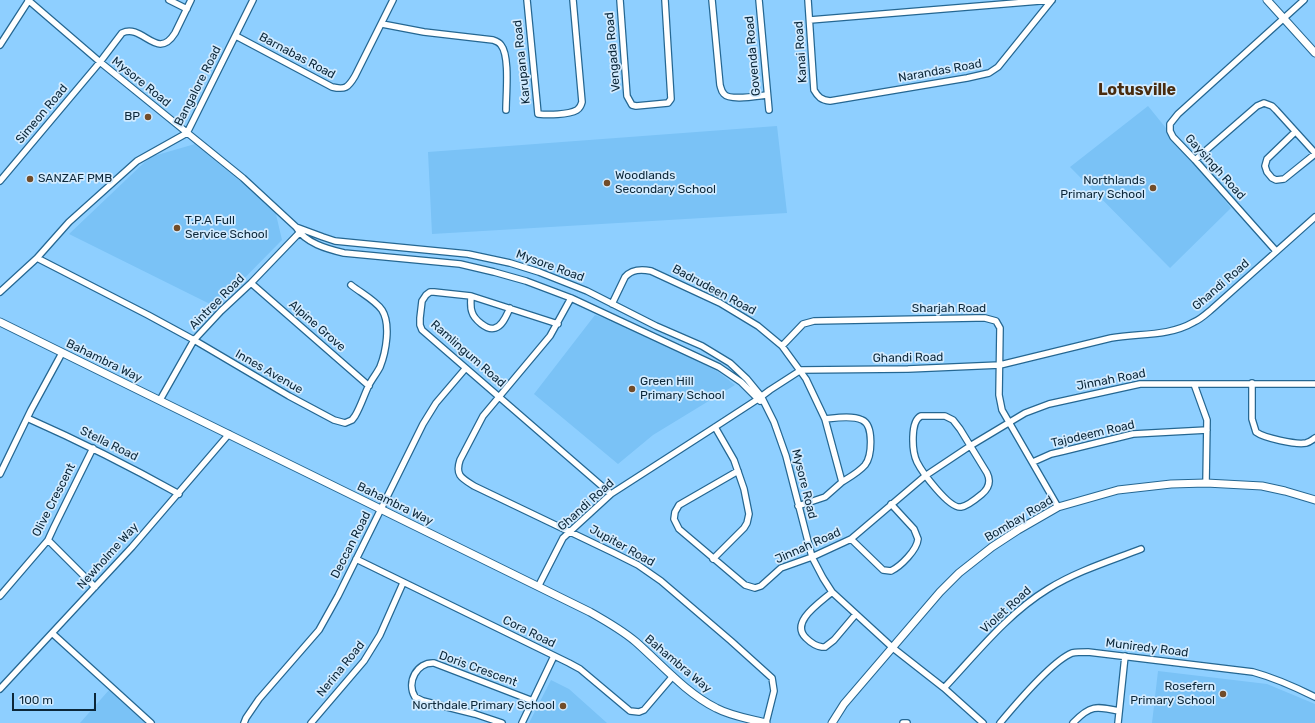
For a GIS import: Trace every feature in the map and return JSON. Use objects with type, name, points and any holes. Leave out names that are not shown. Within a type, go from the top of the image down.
[{"type":"street","points":[[0,45],[28,0]]},
{"type":"street","name":"Mysore Road","points":[[28,0],[100,62],[243,178],[311,241],[329,250],[344,253],[460,264],[478,267],[526,281],[571,298],[719,367],[741,382],[760,398]]},
{"type":"street","points":[[169,0],[187,8],[191,0]]},
{"type":"street","name":"Bangalore Road","points":[[0,292],[37,258],[69,222],[137,161],[187,133],[253,0]]},
{"type":"street","name":"Barnabas Road","points":[[236,36],[332,87],[343,89],[350,84],[393,0]]},
{"type":"street","name":"Karupana Road","points":[[527,0],[538,114],[544,114],[567,113],[576,111],[581,106],[582,102],[573,0]]},
{"type":"street","name":"Vengada Road","points":[[620,0],[627,96],[632,105],[636,106],[668,103],[672,99],[664,0]]},
{"type":"street","points":[[712,0],[720,85],[723,93],[726,96],[734,98],[767,95]]},
{"type":"street","name":"Govenda Road","points":[[759,0],[769,110]]},
{"type":"street","name":"Kanai Road","points":[[808,0],[813,83],[817,95],[823,100]]},
{"type":"street","points":[[810,20],[1052,0]]},
{"type":"street","name":"Narandas Road","points":[[823,100],[830,101],[989,73],[998,67],[1052,0]]},
{"type":"street","points":[[1267,0],[1315,53]]},
{"type":"street","name":"Gaysingh Road","points":[[1276,252],[1173,137],[1170,127],[1173,120],[1304,0]]},
{"type":"street","name":"Simeon Road","points":[[0,181],[100,62],[119,36],[125,31],[136,33],[159,44],[165,44],[175,33],[187,8]]},
{"type":"street","points":[[382,24],[424,32],[493,40],[498,42],[502,47],[506,61],[506,110]]},
{"type":"street","points":[[1195,160],[1257,106],[1261,104],[1268,104],[1272,106],[1315,154],[1284,179],[1276,180],[1272,178],[1265,166],[1267,159],[1295,132]]},
{"type":"street","name":"Ghandi Road","points":[[539,586],[563,538],[611,494],[716,427],[801,370],[908,369],[1000,365],[1111,338],[1127,335],[1157,334],[1174,331],[1195,322],[1212,309],[1315,217]]},
{"type":"street","name":"Mysore Road","points":[[301,231],[335,241],[468,254],[510,263],[587,291],[656,326],[702,346],[719,356],[738,370],[764,403],[774,422],[786,456],[812,557],[832,592],[893,648],[944,688],[983,723]]},
{"type":"street","name":"Aintree Road","points":[[160,400],[194,340],[301,231]]},
{"type":"street","name":"Innes Avenue","points":[[37,258],[194,340],[288,396],[340,422],[345,423],[352,420],[360,408],[380,365],[383,356],[387,322],[382,310],[375,302],[351,285]]},
{"type":"street","name":"Badrudeen Road","points":[[612,304],[622,282],[628,273],[639,270],[651,270],[720,303],[758,326],[782,346],[801,370],[813,392],[825,419],[842,482]]},
{"type":"street","name":"Alpine Grove","points":[[251,283],[369,386]]},
{"type":"street","name":"Ramlingum Road","points":[[558,324],[471,296],[430,292],[423,298],[421,307],[420,325],[422,330],[465,369],[499,396],[611,494]]},
{"type":"street","points":[[471,296],[471,311],[473,316],[491,328],[500,325],[510,308]]},
{"type":"street","points":[[499,396],[540,349],[558,324],[571,298]]},
{"type":"street","name":"Sharjah Road","points":[[782,346],[803,324],[814,321],[985,318],[996,321],[1000,328],[1000,404],[1009,423],[1058,507]]},
{"type":"street","name":"Bahambra Way","points":[[0,322],[590,612],[615,626],[636,642],[673,676],[718,709],[766,723]]},
{"type":"street","points":[[0,474],[27,418],[62,353]]},
{"type":"street","name":"Deccan Road","points":[[244,723],[259,699],[319,630],[330,612],[429,413],[465,369]]},
{"type":"street","points":[[1252,383],[1252,419],[1256,432],[1268,438],[1298,443],[1305,443],[1315,438]]},
{"type":"street","name":"Jinnah Road","points":[[738,471],[678,505],[674,519],[679,529],[713,559],[746,585],[755,588],[761,586],[781,568],[812,557],[850,539],[925,476],[970,446],[1036,408],[1112,389],[1140,384],[1315,384]]},
{"type":"street","points":[[1194,384],[1207,420],[1206,482]]},
{"type":"street","name":"Jupiter Road","points":[[499,396],[483,416],[458,465],[461,478],[474,486],[571,531],[648,572],[731,640],[772,678],[774,691],[766,723]]},
{"type":"street","points":[[925,416],[945,416],[957,424],[987,473],[990,482],[989,486],[984,492],[970,503],[961,507],[953,506],[925,476],[915,456],[913,430],[915,421],[917,418],[925,416]]},
{"type":"street","name":"Stella Road","points":[[27,418],[93,448],[179,494]]},
{"type":"street","points":[[798,506],[824,496],[862,468],[868,460],[869,427],[866,422],[860,419],[825,419]]},
{"type":"street","points":[[713,559],[744,528],[748,519],[748,507],[738,471],[729,450],[716,427]]},
{"type":"street","name":"Tajodeem Road","points":[[1033,462],[1058,452],[1133,434],[1207,430]]},
{"type":"street","name":"Newholme Way","points":[[0,689],[179,494],[229,434]]},
{"type":"street","name":"Olive Crescent","points":[[0,596],[48,540],[93,448]]},
{"type":"street","name":"Bombay Road","points":[[832,723],[844,704],[940,592],[959,573],[992,547],[1058,507],[1118,490],[1206,482],[1262,486],[1315,500]]},
{"type":"street","points":[[850,539],[883,570],[891,571],[899,566],[916,547],[918,539],[914,529],[891,504]]},
{"type":"street","points":[[48,540],[95,587]]},
{"type":"street","name":"Violet Road","points":[[944,688],[1009,619],[1033,599],[1048,589],[1081,572],[1141,549]]},
{"type":"street","name":"Cora Road","points":[[356,559],[580,669],[630,712],[634,713],[644,710],[673,676]]},
{"type":"street","name":"Nerina Road","points":[[311,723],[364,661],[380,634],[403,583]]},
{"type":"street","points":[[832,592],[801,622],[800,630],[803,636],[812,644],[822,647],[830,644],[856,614]]},
{"type":"street","points":[[52,633],[151,723]]},
{"type":"street","name":"Muniredy Road","points":[[1000,723],[1029,690],[1064,658],[1078,652],[1125,656],[1253,672],[1285,682],[1315,697]]},
{"type":"street","points":[[522,723],[554,656]]},
{"type":"street","points":[[1118,723],[1125,656]]},
{"type":"street","name":"Doris Crescent","points":[[502,723],[490,718],[423,701],[415,697],[412,689],[413,678],[416,672],[424,664],[434,663],[533,701]]},
{"type":"street","points":[[1073,723],[1091,708],[1103,708],[1119,711]]},
{"type":"shaded area","name":"Northlands Primary School","points":[[1148,106],[1231,208],[1170,268],[1070,167]]},
{"type":"shaded area","name":"Woodlands Secondary School","points":[[777,126],[787,213],[432,234],[428,152]]},
{"type":"shaded area","name":"T.P.A Full Service School","points":[[195,144],[275,210],[282,240],[216,307],[69,234],[150,157]]},
{"type":"shaded area","name":"Green Hill Primary School","points":[[595,315],[630,327],[717,371],[735,385],[653,435],[618,464],[534,394]]},
{"type":"shaded area","name":"Rosefern Primary School","points":[[1158,671],[1267,684],[1315,704],[1315,723],[1152,723]]},
{"type":"shaded area","name":"Northdale Primary School","points":[[551,680],[569,689],[607,723],[529,723]]},
{"type":"shaded area","points":[[109,690],[145,723],[80,723]]},
{"type":"place","name":"BP","points":[[148,117]]},
{"type":"place","name":"SANZAF PMB","points":[[30,179]]},
{"type":"place","name":"Woodlands Secondary School","points":[[607,183]]},
{"type":"place","name":"Northlands Primary School","points":[[1153,188]]},
{"type":"place","name":"T.P.A Full Service School","points":[[177,228]]},
{"type":"place","name":"Green Hill Primary School","points":[[632,389]]},
{"type":"place","name":"Rosefern Primary School","points":[[1223,694]]},
{"type":"place","name":"Northdale Primary School","points":[[563,706]]},
{"type":"district","name":"Lotusville","points":[[1137,90]]}]
